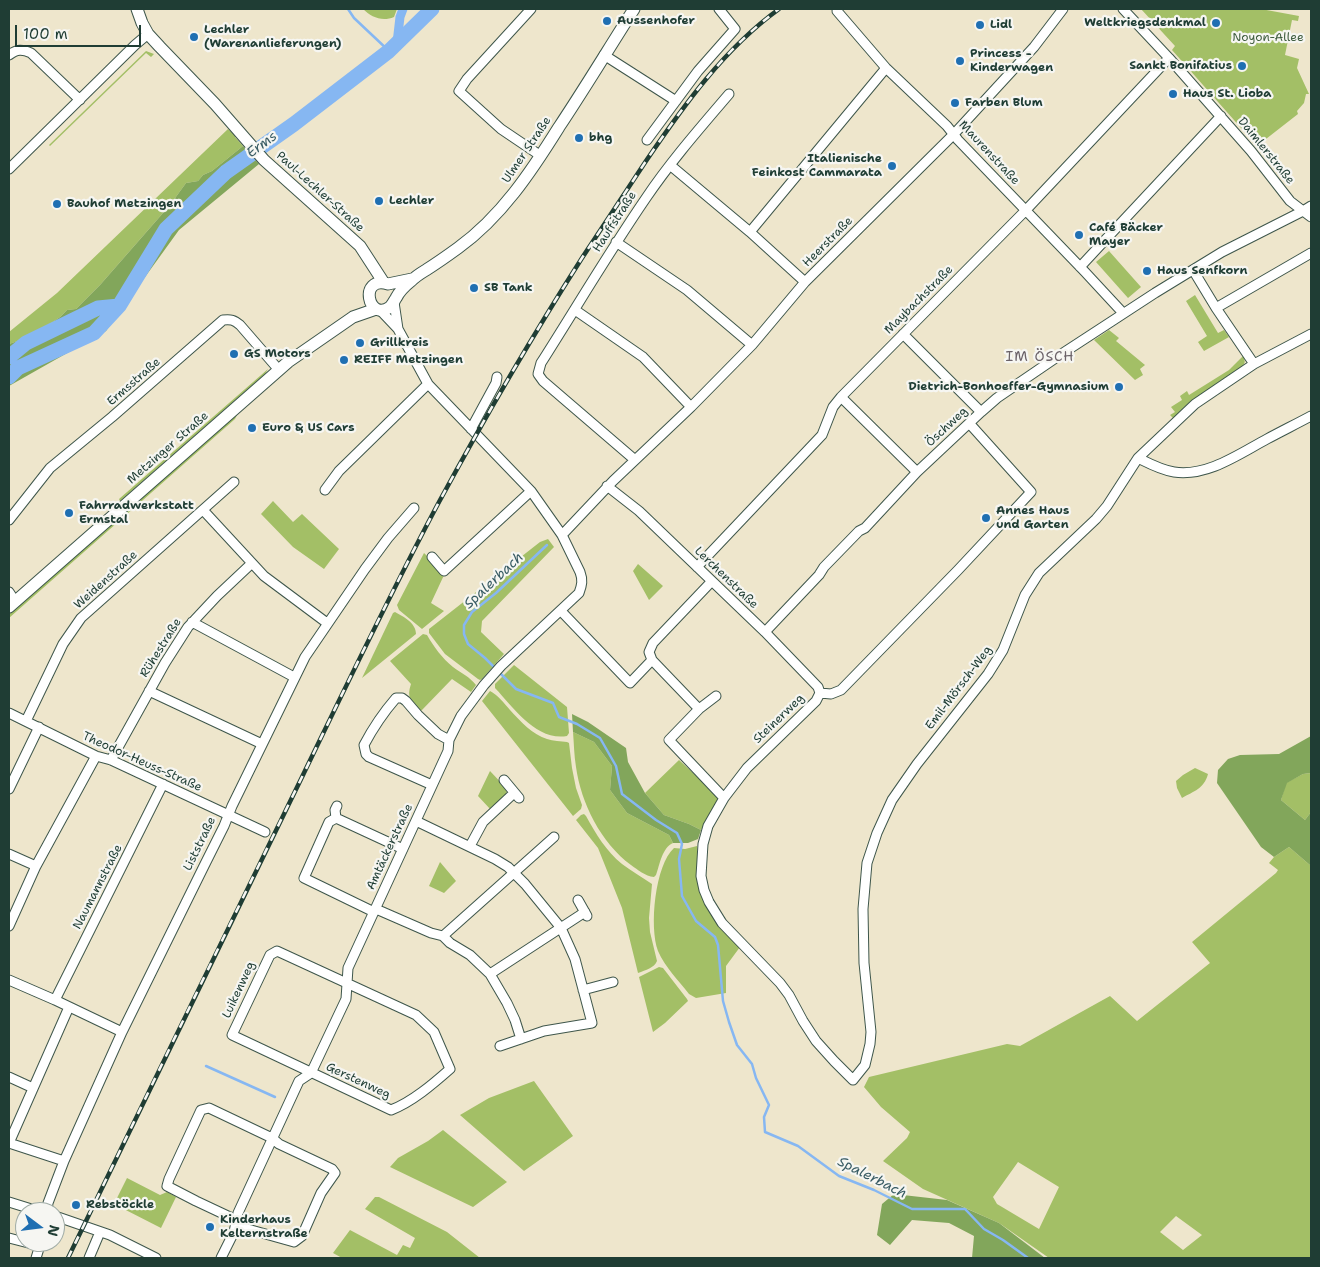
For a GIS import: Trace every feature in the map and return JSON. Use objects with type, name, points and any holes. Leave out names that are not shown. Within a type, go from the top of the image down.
[{"type":"street","name":"Paul-Lechler-Straße","points":[[137,9],[148,34],[264,160],[360,246],[386,284]]},
{"type":"street","points":[[531,9],[471,74],[458,91],[501,129],[541,156]]},
{"type":"street","name":"Ulmer Straße","points":[[378,309],[388,308],[412,280],[463,245],[515,193],[541,156],[634,9]]},
{"type":"street","points":[[648,140],[698,71],[735,29],[719,9]]},
{"type":"street","name":"Daimlerstraße","points":[[1123,9],[1221,116],[1290,201],[1311,217]]},
{"type":"street","name":"Heerstraße","points":[[607,486],[752,345],[805,282],[954,134],[1034,47],[1062,10]]},
{"type":"street","name":"Maurenstraße","points":[[837,11],[886,68],[947,126],[983,168],[1026,210],[1123,313]]},
{"type":"street","points":[[9,169],[148,34]]},
{"type":"street","points":[[9,55],[14,51],[23,49],[31,52],[80,100]]},
{"type":"street","points":[[604,55],[676,102]]},
{"type":"street","name":"Maybachstraße","points":[[697,567],[822,435],[833,407],[841,397],[1026,210],[1169,58]]},
{"type":"street","points":[[750,232],[886,68]]},
{"type":"street","name":"Hauffstraße","points":[[635,460],[543,381],[538,374],[540,363],[646,198],[670,165],[729,94]]},
{"type":"street","points":[[1080,267],[1221,116]]},
{"type":"street","points":[[670,165],[750,232],[805,282]]},
{"type":"street","name":"Öschweg","points":[[765,632],[820,575],[824,567],[865,528],[917,472],[998,398],[1123,313],[1222,252],[1311,206]]},
{"type":"street","points":[[616,242],[686,290],[752,345]]},
{"type":"street","points":[[1216,308],[1311,253]]},
{"type":"street","points":[[369,260],[371,304],[398,329],[428,384],[531,491],[562,535],[607,486]]},
{"type":"street","points":[[1193,270],[1254,364]]},
{"type":"street","name":"Ulmer Straße","points":[[370,293],[377,284],[412,280]]},
{"type":"street","points":[[386,284],[394,290],[398,329]]},
{"type":"street","name":"Metzinger Straße","points":[[353,317],[370,293]]},
{"type":"street","name":"Metzinger Straße","points":[[11,600],[295,357],[353,317],[378,309]]},
{"type":"street","points":[[575,310],[643,357],[691,406]]},
{"type":"street","name":"Ermsstraße","points":[[9,520],[50,468],[224,320],[230,319],[240,325],[280,370]]},
{"type":"street","points":[[903,334],[981,412]]},
{"type":"street","name":"Emil-Mörsch-Weg","points":[[853,1080],[865,1065],[871,1032],[864,962],[863,909],[867,862],[876,833],[892,800],[916,764],[988,674],[1003,650],[1025,595],[1039,573],[1096,519],[1107,506],[1138,458],[1195,404],[1254,364],[1311,334]]},
{"type":"street","points":[[471,429],[498,377]]},
{"type":"street","points":[[326,490],[340,471],[428,384]]},
{"type":"street","points":[[841,397],[917,472]]},
{"type":"street","points":[[1138,458],[1158,468],[1175,472],[1192,472],[1215,466],[1239,455],[1311,416]]},
{"type":"street","name":"Steinerweg","points":[[853,1080],[816,1041],[780,983],[722,923],[704,890],[701,876],[703,844],[708,826],[724,798],[747,768],[816,701],[820,693],[836,693],[854,678],[1031,492],[969,423]]},
{"type":"street","name":"Weidenstraße","points":[[26,721],[64,644],[81,618],[234,482]]},
{"type":"street","name":"Lerchenstraße","points":[[607,486],[638,511],[765,632],[818,687],[820,693]]},
{"type":"street","points":[[432,557],[444,571],[531,491]]},
{"type":"street","name":"Liststraße","points":[[48,1202],[64,1161],[122,1032],[294,677],[327,623],[358,579],[388,538],[414,508]]},
{"type":"street","points":[[203,510],[264,576],[327,623]]},
{"type":"street","name":"Amtäckerstraße","points":[[221,1258],[234,1232],[238,1213],[299,1081],[311,1073],[346,999],[348,968],[448,751],[449,740],[461,716],[498,669],[561,611],[579,593],[582,587],[582,579],[562,535]]},
{"type":"street","name":"Rühestraße","points":[[111,760],[165,663],[192,622],[251,564]]},
{"type":"street","points":[[699,709],[652,660],[649,652],[653,643],[712,581]]},
{"type":"street","points":[[561,611],[630,683],[652,660]]},
{"type":"street","points":[[192,622],[294,677]]},
{"type":"street","points":[[149,691],[262,744]]},
{"type":"street","points":[[716,696],[699,709],[669,740],[724,798]]},
{"type":"street","points":[[432,785],[369,757],[366,754],[364,745],[376,724],[396,698],[402,698],[406,701],[438,734],[449,740]]},
{"type":"street","name":"Theodor-Heuss-Straße","points":[[9,713],[96,756],[111,760],[265,832]]},
{"type":"street","points":[[9,789],[39,727]]},
{"type":"street","points":[[9,926],[36,866],[96,756]]},
{"type":"street","points":[[470,846],[483,822],[517,795],[504,780]]},
{"type":"street","name":"Naumannstraße","points":[[55,1000],[163,784]]},
{"type":"street","points":[[336,818],[335,810],[337,806]]},
{"type":"street","points":[[336,818],[403,849]]},
{"type":"street","points":[[336,818],[329,822],[304,878],[430,933],[443,936],[450,943],[470,955],[490,974],[507,1003],[521,1039]]},
{"type":"street","points":[[416,821],[495,858],[514,872],[560,928],[575,958],[592,1023],[544,1031],[500,1046]]},
{"type":"street","points":[[443,936],[554,837]]},
{"type":"street","points":[[9,854],[36,866]]},
{"type":"street","points":[[490,974],[560,928],[586,914],[578,900]]},
{"type":"street","name":"Luikenweg","points":[[311,1073],[232,1035],[270,955],[278,951],[348,983]]},
{"type":"street","points":[[9,980],[122,1032]]},
{"type":"street","points":[[584,990],[612,982]]},
{"type":"street","name":"Gerstenweg","points":[[311,1073],[390,1110],[400,1107],[450,1069],[434,1032],[416,1015],[348,983]]},
{"type":"street","points":[[64,1161],[9,1142],[69,1007]]},
{"type":"street","points":[[9,1077],[33,1088]]},
{"type":"street","points":[[209,1108],[272,1138],[278,1144],[332,1168],[335,1173],[321,1193],[302,1236],[294,1242],[244,1228],[236,1222],[230,1217],[167,1186],[201,1110],[209,1108]]},
{"type":"street","points":[[65,1220],[110,1235],[156,1258]]},
{"type":"street","points":[[89,1258],[100,1232]]},
{"type":"green space","points":[[363,9],[397,9],[394,17],[381,19]]},
{"type":"green space","name":"Noyon-Allee","points":[[1141,9],[1261,9],[1299,16],[1298,21],[1292,20],[1285,55],[1299,59],[1297,68],[1309,94],[1306,94],[1304,103],[1297,111],[1298,114],[1257,146],[1172,50],[1175,46]]},
{"type":"green space","points":[[146,51],[154,54],[151,57],[146,53],[49,145]]},
{"type":"green space","points":[[228,129],[243,146],[212,171],[203,175],[198,181],[186,183],[170,205],[100,285],[76,309],[67,310],[32,336],[9,344],[9,332],[57,293]]},
{"type":"green space","points":[[243,146],[259,164],[179,230],[106,331],[9,386],[9,344],[32,336],[67,310],[76,309],[100,285],[170,205],[186,183],[198,181],[203,175],[212,171]]},
{"type":"green space","points":[[1109,251],[1141,287],[1128,298],[1096,262]]},
{"type":"green space","points":[[1195,295],[1218,333],[1224,330],[1229,337],[1204,351],[1198,342],[1207,336],[1186,301]]},
{"type":"green space","points":[[1109,330],[1119,338],[1116,341],[1145,365],[1140,369],[1143,375],[1135,380],[1094,340]]},
{"type":"green space","points":[[1243,356],[1244,363],[1240,369],[1192,400],[1173,418],[1170,415],[1175,412],[1171,407],[1182,400],[1180,396],[1187,391],[1189,395],[1229,370]]},
{"type":"green space","points":[[268,369],[265,374],[120,501],[119,499]]},
{"type":"green space","points":[[236,415],[235,419],[9,618],[9,614]]},
{"type":"green space","points":[[273,501],[293,522],[302,514],[339,549],[324,569],[293,547],[261,514]]},
{"type":"green space","points":[[548,539],[554,547],[482,621],[481,632],[504,654],[480,680],[445,654],[429,633],[429,629],[540,542]]},
{"type":"green space","points":[[424,553],[445,573],[431,603],[444,611],[422,629],[399,610],[397,605]]},
{"type":"green space","points":[[638,564],[663,586],[649,600],[633,571]]},
{"type":"green space","points":[[395,612],[412,624],[416,634],[362,678],[393,613]]},
{"type":"green space","points":[[423,634],[427,635],[438,652],[449,664],[476,685],[471,692],[452,679],[421,711],[410,696],[411,684],[390,661]]},
{"type":"green space","points":[[514,665],[567,707],[569,733],[567,736],[556,736],[536,728],[526,721],[495,688],[495,684]]},
{"type":"green space","points":[[490,691],[501,699],[522,723],[532,731],[549,740],[569,743],[576,788],[582,805],[581,809],[573,816],[482,701]]},
{"type":"green space","points":[[572,714],[588,722],[626,748],[628,762],[645,793],[664,815],[701,830],[698,839],[688,843],[673,843],[669,835],[627,813],[610,790],[612,766],[594,742],[573,732]]},
{"type":"green space","points":[[573,732],[594,742],[612,766],[610,790],[627,813],[669,835],[673,843],[664,852],[654,877],[642,872],[620,856],[594,821],[582,794],[575,758]]},
{"type":"green space","points":[[1311,736],[1311,773],[1303,774],[1287,783],[1281,800],[1305,820],[1311,812],[1311,866],[1289,847],[1274,857],[1261,847],[1217,783],[1218,770],[1228,759],[1240,755],[1279,754]]},
{"type":"green space","points":[[679,760],[720,798],[701,830],[664,815],[645,793]]},
{"type":"green space","points":[[1195,768],[1208,774],[1206,779],[1198,789],[1182,798],[1176,781]]},
{"type":"green space","points":[[490,771],[507,789],[506,796],[491,810],[478,796]]},
{"type":"green space","points":[[1311,773],[1311,812],[1305,820],[1281,800],[1286,783],[1303,774]]},
{"type":"green space","points":[[584,814],[611,854],[625,867],[652,884],[649,918],[650,932],[657,961],[647,970],[638,973],[622,908],[598,848],[576,820]]},
{"type":"green space","points":[[697,846],[698,875],[740,947],[726,966],[726,993],[696,998],[689,994],[672,974],[658,951],[655,940],[654,912],[658,882],[667,856],[674,848],[685,849]]},
{"type":"green space","points":[[1289,847],[1311,866],[1311,1258],[1049,1258],[999,1223],[923,1189],[883,1161],[907,1138],[910,1132],[881,1107],[864,1087],[869,1077],[1007,1044],[1020,1046],[1110,996],[1137,1021],[1210,963],[1192,942],[1276,873],[1278,870],[1269,863],[1274,857]],"holes":[[[1018,1162],[1059,1187],[1039,1229],[997,1204],[993,1197]],[[1176,1216],[1202,1235],[1183,1250],[1160,1232]]]},
{"type":"green space","points":[[440,862],[456,881],[444,893],[429,886]]},
{"type":"green space","points":[[659,967],[663,968],[688,1001],[653,1032],[639,977]]},
{"type":"green space","points":[[534,1081],[573,1136],[524,1171],[460,1115],[489,1098]]},
{"type":"green space","points":[[443,1130],[507,1182],[473,1207],[390,1167],[398,1158]]},
{"type":"green space","points":[[127,1178],[160,1195],[167,1192],[176,1197],[161,1228],[114,1204]]},
{"type":"green space","points":[[894,1194],[947,1200],[999,1223],[1045,1258],[972,1258],[974,1236],[949,1223],[912,1220],[890,1245],[877,1235],[882,1204]]},
{"type":"green space","points":[[375,1197],[379,1197],[447,1232],[480,1258],[342,1258],[333,1253],[350,1230],[397,1255],[403,1245],[410,1248],[415,1238],[365,1209]]},
{"type":"waterway","points":[[348,9],[354,18],[389,51]]},
{"type":"waterway","points":[[397,43],[400,17],[403,9]]},
{"type":"waterway","name":"Erms","points":[[9,377],[18,368],[94,333],[119,306],[166,229],[226,172],[294,124],[389,51],[432,9]]},
{"type":"waterway","name":"Erms","points":[[9,357],[26,343],[98,308],[119,306]]},
{"type":"waterway","name":"Spalerbach","points":[[547,545],[496,593],[472,612],[464,625],[464,634],[468,644],[516,689],[553,703],[559,717],[577,724],[600,738],[616,766],[622,794],[656,820],[677,833],[682,844],[679,859],[682,896],[696,921],[715,937],[718,945],[723,1001],[729,1022],[737,1045],[752,1064],[756,1078],[769,1105],[764,1117],[765,1132],[798,1146],[839,1176],[874,1190],[912,1209],[965,1209],[984,1229],[1028,1258]]},
{"type":"waterway","points":[[206,1066],[275,1097]]},
{"type":"railway","points":[[68,1258],[386,604],[439,502],[491,409],[544,318],[582,258],[675,119],[706,79],[740,42],[779,9]]},
{"type":"place","name":"Aussenhofer","points":[[607,21]]},
{"type":"place","name":"Weltkriegsdenkmal","points":[[1216,23]]},
{"type":"place","name":"Lidl","points":[[980,25]]},
{"type":"place","name":"Lechler (Warenanlieferungen)","points":[[194,37]]},
{"type":"place","name":"Princess - Kinderwagen","points":[[960,61]]},
{"type":"place","name":"Sankt Bonifatius","points":[[1242,66]]},
{"type":"place","name":"Haus St. Lioba","points":[[1173,94]]},
{"type":"place","name":"Farben Blum","points":[[955,103]]},
{"type":"place","name":"bhg","points":[[579,138]]},
{"type":"place","name":"Italienische Feinkost Cammarata","points":[[892,166]]},
{"type":"place","name":"Lechler","points":[[379,201]]},
{"type":"place","name":"Bauhof Metzingen","points":[[57,204]]},
{"type":"place","name":"Café Bäcker Mayer","points":[[1079,235]]},
{"type":"place","name":"Haus Senfkorn","points":[[1147,271]]},
{"type":"place","name":"SB Tank","points":[[474,288]]},
{"type":"place","name":"Grillkreis","points":[[360,343]]},
{"type":"place","name":"GS Motors","points":[[234,354]]},
{"type":"place","name":"REIFF Metzingen","points":[[344,360]]},
{"type":"place","name":"Dietrich-Bonhoeffer-Gymnasium","points":[[1119,387]]},
{"type":"place","name":"Euro & US Cars","points":[[252,428]]},
{"type":"place","name":"Fahrradwerkstatt Ermstal","points":[[69,513]]},
{"type":"place","name":"Annes Haus und Garten","points":[[986,518]]},
{"type":"place","name":"Rebstöckle","points":[[76,1205]]},
{"type":"place","name":"Kinderhaus Kelternstraße","points":[[210,1227]]},
{"type":"district","name":"IM ÖSCH","points":[[1040,357]]}]
